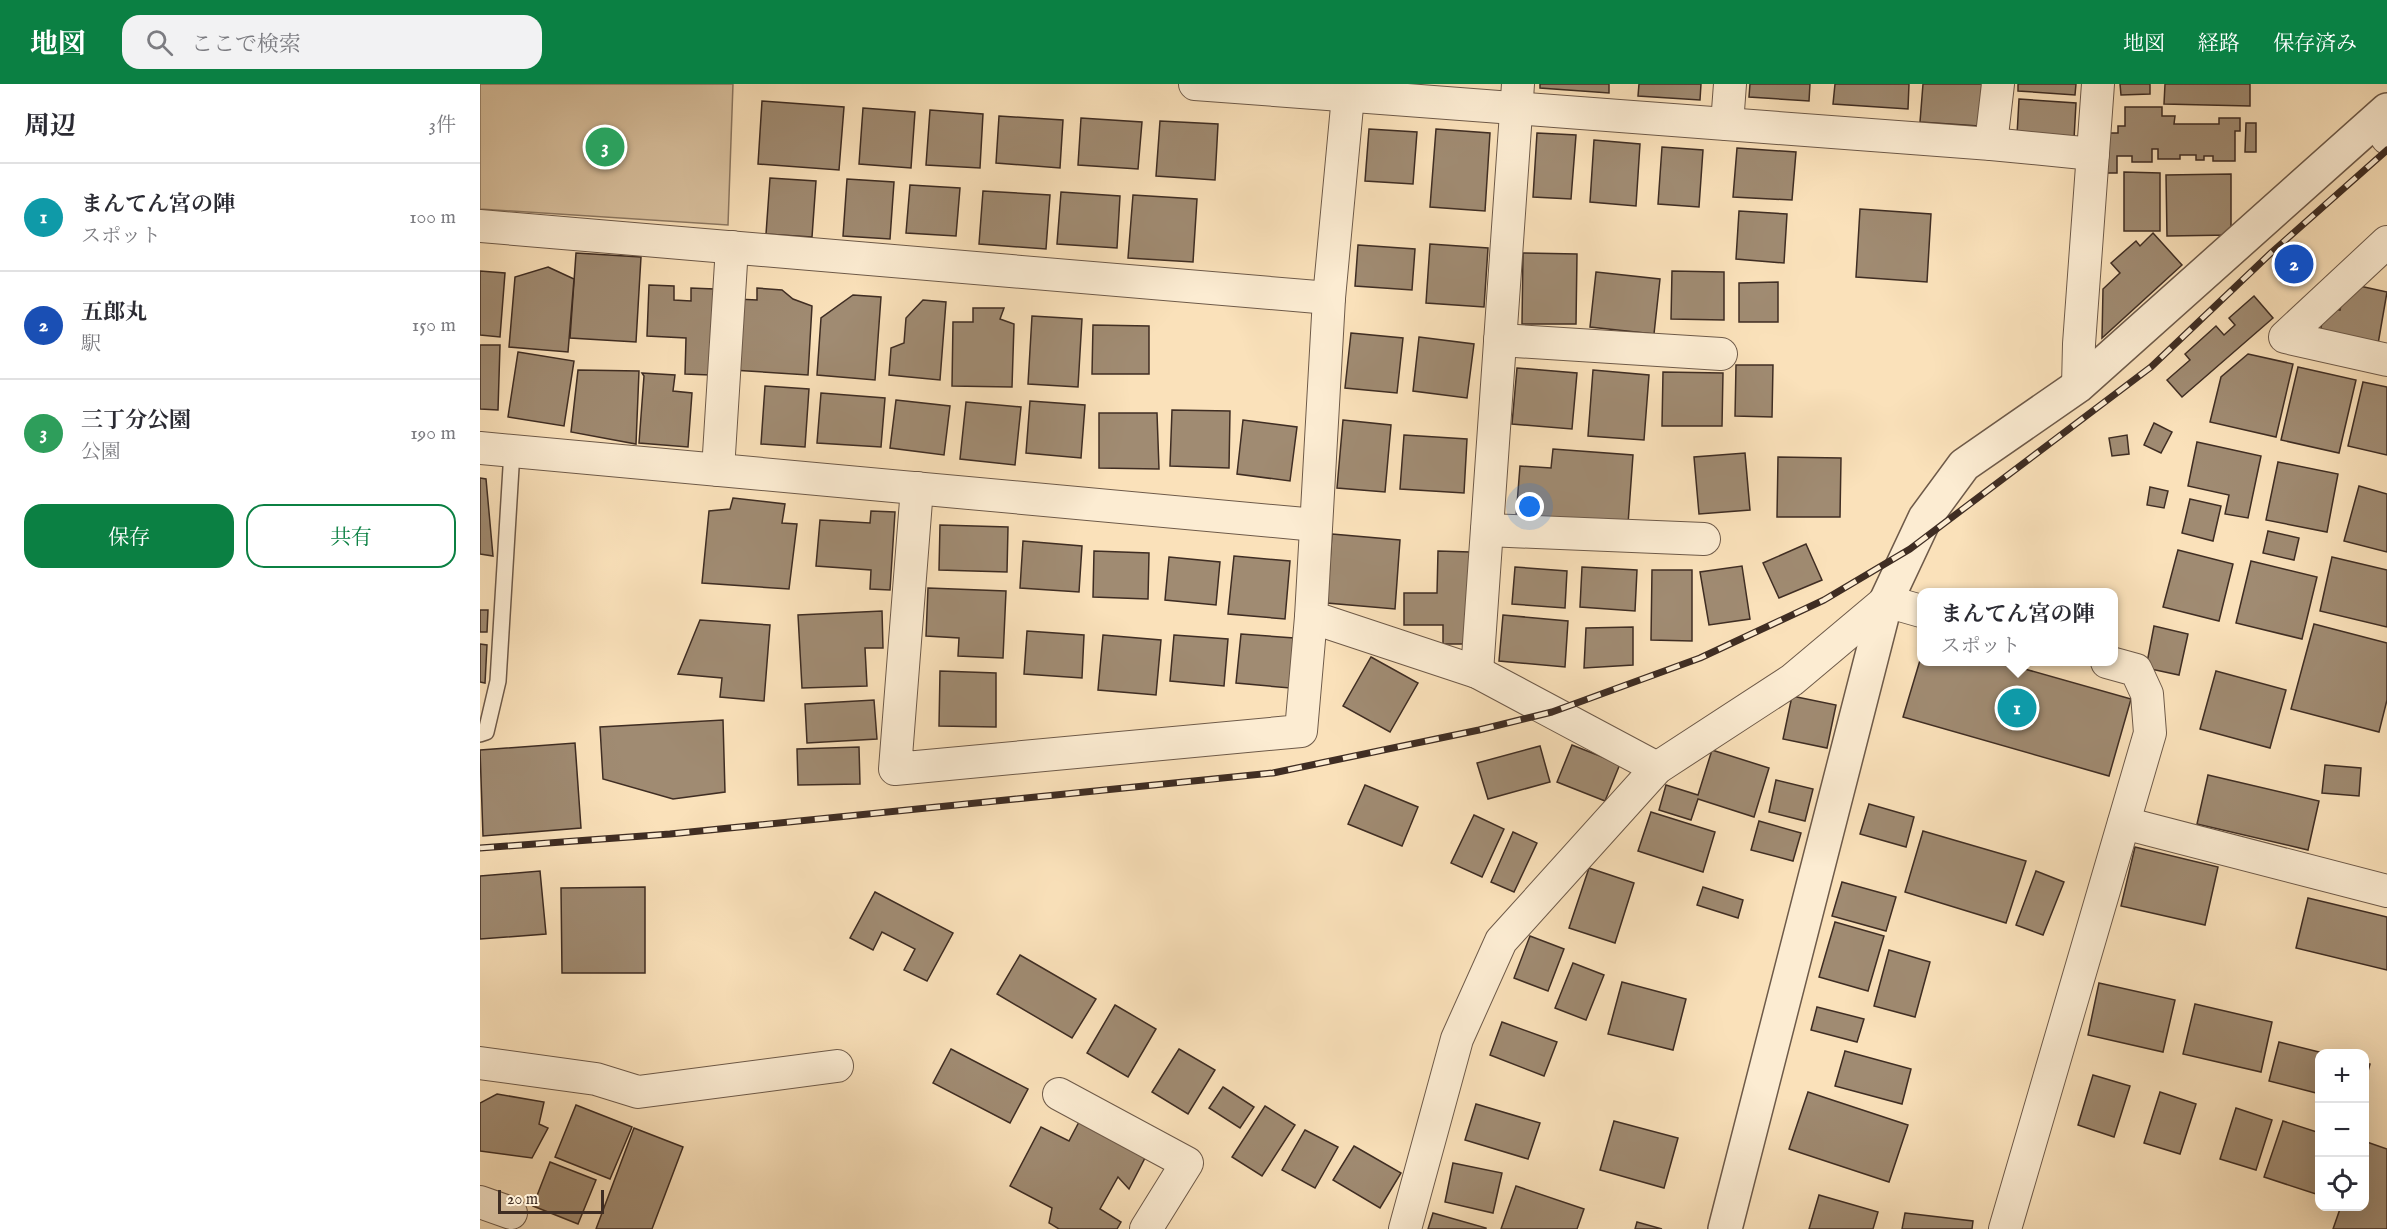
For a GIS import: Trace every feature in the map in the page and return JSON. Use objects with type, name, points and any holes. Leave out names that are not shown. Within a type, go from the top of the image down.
[{"type":"street","points":[[1195,84],[1517,96],[1727,124],[2093,154]]},
{"type":"street","points":[[1727,124],[1730,84]]},
{"type":"street","points":[[1991,144],[1998,84]]},
{"type":"street","points":[[2078,386],[2098,84]]},
{"type":"street","points":[[917,488],[895,769],[1301,731],[1311,617],[1329,298],[1348,90]]},
{"type":"street","points":[[1477,672],[1517,96]]},
{"type":"street","points":[[1725,1229],[1886,601],[1925,518],[1964,465],[2078,386],[2383,123]]},
{"type":"street","points":[[480,226],[1329,298]]},
{"type":"street","points":[[2387,242],[2285,337],[2387,360]]},
{"type":"street","points":[[718,470],[732,247]]},
{"type":"street","points":[[1500,340],[1721,354]]},
{"type":"street","points":[[480,448],[1316,525]]},
{"type":"street","points":[[1487,530],[1704,539]]},
{"type":"street","points":[[1886,601],[1917,610]]},
{"type":"street","points":[[1405,1229],[1457,1039],[1501,941],[1657,768],[1792,680],[1886,601]]},
{"type":"street","points":[[1311,617],[1477,672],[1657,768]]},
{"type":"street","points":[[2005,1229],[2150,733],[2147,694],[2136,670],[2118,665]]},
{"type":"street","points":[[2124,823],[2387,891]]},
{"type":"street","points":[[480,1063],[596,1079],[638,1092],[837,1066]]},
{"type":"street","points":[[1059,1094],[1187,1163],[1146,1229]]},
{"type":"street","points":[[480,1202],[511,1213]]},
{"type":"lane","points":[[480,734],[486,732],[498,681],[512,451]]},
{"type":"shaded area","points":[[480,84],[733,84],[728,225],[480,209]]},
{"type":"building","points":[[1540,84],[1609,84],[1609,93],[1540,88]]},
{"type":"building","points":[[1639,84],[1701,84],[1700,100],[1638,96]]},
{"type":"building","points":[[1750,84],[1810,84],[1809,101],[1749,97]]},
{"type":"building","points":[[1835,84],[1909,84],[1908,109],[1833,104]]},
{"type":"building","points":[[1923,84],[1982,84],[1979,126],[1920,122]]},
{"type":"building","points":[[2018,84],[2076,84],[2075,95],[2018,91]]},
{"type":"building","points":[[2120,84],[2150,84],[2150,94],[2121,95]]},
{"type":"building","points":[[2165,84],[2250,84],[2250,106],[2164,104]]},
{"type":"building","points":[[2019,99],[2076,103],[2074,139],[2017,135]]},
{"type":"building","points":[[762,101],[844,107],[839,170],[758,164]]},
{"type":"building","points":[[2125,107],[2162,107],[2162,116],[2175,116],[2174,124],[2219,124],[2219,118],[2240,118],[2240,131],[2235,131],[2235,161],[2213,161],[2213,156],[2204,156],[2204,160],[2196,160],[2196,155],[2180,155],[2180,159],[2158,159],[2158,149],[2152,149],[2152,162],[2132,162],[2132,156],[2117,156],[2117,173],[2103,173],[2103,133],[2118,133],[2118,126],[2125,126]]},
{"type":"building","points":[[863,108],[915,112],[911,168],[859,164]]},
{"type":"building","points":[[930,110],[983,114],[980,168],[926,165]]},
{"type":"building","points":[[999,116],[1063,120],[1060,168],[996,163]]},
{"type":"building","points":[[1081,118],[1142,122],[1138,169],[1078,165]]},
{"type":"building","points":[[1160,121],[1218,124],[1215,180],[1156,176]]},
{"type":"building","points":[[2246,123],[2256,123],[2256,152],[2245,152]]},
{"type":"building","points":[[1369,129],[1417,132],[1413,184],[1365,181]]},
{"type":"building","points":[[1436,129],[1490,133],[1485,211],[1430,207]]},
{"type":"building","points":[[1537,133],[1576,135],[1571,199],[1533,197]]},
{"type":"building","points":[[1594,140],[1640,144],[1636,206],[1590,202]]},
{"type":"building","points":[[1662,147],[1703,150],[1699,207],[1658,204]]},
{"type":"building","points":[[1737,148],[1796,152],[1792,200],[1733,197]]},
{"type":"building","points":[[2124,172],[2160,173],[2160,231],[2124,231]]},
{"type":"building","points":[[2231,174],[2231,235],[2167,236],[2166,175]]},
{"type":"building","points":[[770,178],[816,181],[812,237],[766,234]]},
{"type":"building","points":[[847,179],[894,182],[890,239],[843,236]]},
{"type":"building","points":[[910,185],[960,188],[956,236],[906,233]]},
{"type":"building","points":[[983,191],[1050,195],[1046,249],[979,244]]},
{"type":"building","points":[[1061,192],[1120,196],[1117,248],[1057,244]]},
{"type":"building","points":[[1133,195],[1197,199],[1193,262],[1128,258]]},
{"type":"building","points":[[1860,209],[1931,214],[1927,282],[1856,277]]},
{"type":"building","points":[[1739,211],[1787,214],[1784,263],[1736,259]]},
{"type":"building","points":[[2153,233],[2182,265],[2102,338],[2103,289],[2120,273],[2111,263],[2136,241],[2140,246]]},
{"type":"building","points":[[1430,244],[1488,248],[1484,307],[1426,303]]},
{"type":"building","points":[[1358,245],[1415,249],[1412,290],[1355,286]]},
{"type":"building","points":[[576,253],[641,257],[636,342],[570,338]]},
{"type":"building","points":[[1523,253],[1577,254],[1576,324],[1522,324]]},
{"type":"building","points":[[548,267],[574,279],[568,352],[509,347],[515,277]]},
{"type":"building","points":[[480,271],[505,273],[500,337],[480,335]]},
{"type":"building","points":[[1672,271],[1724,272],[1724,320],[1671,319]]},
{"type":"building","points":[[1596,272],[1660,279],[1654,334],[1590,327]]},
{"type":"building","points":[[1778,282],[1778,322],[1739,322],[1739,283]]},
{"type":"building","points":[[2346,283],[2387,292],[2377,350],[2319,338],[2325,307],[2340,310]]},
{"type":"building","points":[[649,285],[674,286],[674,300],[691,301],[691,288],[714,289],[710,375],[685,374],[686,338],[647,336]]},
{"type":"building","points":[[757,288],[782,290],[793,299],[812,306],[808,375],[732,370],[737,299],[757,300]]},
{"type":"building","points":[[853,295],[881,297],[875,380],[817,375],[821,318]]},
{"type":"building","points":[[2254,296],[2273,318],[2182,397],[2167,380],[2190,360],[2185,354],[2216,326],[2224,335],[2235,325],[2229,318]]},
{"type":"building","points":[[923,300],[946,302],[940,380],[889,375],[891,348],[904,343],[906,318]]},
{"type":"building","points":[[973,308],[1004,308],[1000,319],[1014,324],[1012,387],[952,386],[953,322],[973,322]]},
{"type":"building","points":[[1032,316],[1082,319],[1078,387],[1028,384]]},
{"type":"building","points":[[1093,325],[1149,326],[1149,374],[1092,374]]},
{"type":"building","points":[[1351,333],[1403,338],[1397,393],[1345,388]]},
{"type":"building","points":[[1419,337],[1474,344],[1467,398],[1413,391]]},
{"type":"building","points":[[480,345],[500,345],[498,410],[480,409]]},
{"type":"building","points":[[518,352],[574,361],[564,426],[508,417]]},
{"type":"building","points":[[2248,354],[2293,364],[2276,437],[2210,422],[2221,377]]},
{"type":"building","points":[[1736,365],[1773,365],[1772,417],[1735,416]]},
{"type":"building","points":[[2298,367],[2356,380],[2339,453],[2281,440]]},
{"type":"building","points":[[1517,368],[1577,373],[1572,429],[1512,424]]},
{"type":"building","points":[[578,370],[639,371],[636,444],[571,432]]},
{"type":"building","points":[[1593,370],[1649,375],[1644,440],[1588,436]]},
{"type":"building","points":[[1663,372],[1723,373],[1722,426],[1662,426]]},
{"type":"building","points":[[642,373],[675,375],[673,391],[692,393],[688,447],[639,443],[644,376]]},
{"type":"building","points":[[2363,382],[2387,387],[2387,455],[2348,446]]},
{"type":"building","points":[[765,386],[809,389],[805,447],[761,444]]},
{"type":"building","points":[[821,393],[885,398],[881,447],[817,443]]},
{"type":"building","points":[[896,400],[950,406],[944,455],[890,448]]},
{"type":"building","points":[[1030,401],[1085,405],[1081,458],[1026,453]]},
{"type":"building","points":[[966,402],[1021,407],[1015,465],[960,459]]},
{"type":"building","points":[[1172,410],[1230,411],[1229,468],[1170,466]]},
{"type":"building","points":[[1099,413],[1157,413],[1159,469],[1099,468]]},
{"type":"building","points":[[1243,420],[1297,427],[1290,481],[1237,474]]},
{"type":"building","points":[[1343,420],[1391,425],[1385,492],[1337,488]]},
{"type":"building","points":[[2154,423],[2172,432],[2161,453],[2144,445]]},
{"type":"building","points":[[1404,435],[1467,439],[1464,493],[1400,489]]},
{"type":"building","points":[[2127,435],[2129,454],[2112,456],[2109,438]]},
{"type":"building","points":[[2197,442],[2261,456],[2248,518],[2225,514],[2229,495],[2188,486]]},
{"type":"building","points":[[1553,449],[1633,455],[1628,524],[1516,517],[1520,466],[1551,468]]},
{"type":"building","points":[[1745,453],[1750,510],[1699,514],[1694,457]]},
{"type":"building","points":[[1778,457],[1841,458],[1840,517],[1777,517]]},
{"type":"building","points":[[2278,462],[2338,474],[2327,532],[2266,520]]},
{"type":"building","points":[[480,478],[486,479],[493,556],[480,554]]},
{"type":"building","points":[[2359,486],[2387,494],[2387,552],[2344,541]]},
{"type":"building","points":[[2150,487],[2168,491],[2164,508],[2147,505]]},
{"type":"building","points":[[733,498],[785,504],[782,523],[797,524],[789,589],[702,583],[709,511],[730,509]]},
{"type":"building","points":[[2190,499],[2221,506],[2213,541],[2182,533]]},
{"type":"building","points":[[871,511],[895,512],[890,590],[870,589],[871,570],[816,566],[820,520],[870,523]]},
{"type":"building","points":[[940,525],[1008,527],[1007,572],[939,570]]},
{"type":"building","points":[[2268,531],[2299,538],[2294,560],[2263,553]]},
{"type":"building","points":[[1332,534],[1400,540],[1395,609],[1327,603]]},
{"type":"building","points":[[1023,541],[1082,546],[1079,592],[1020,588]]},
{"type":"building","points":[[1806,544],[1822,580],[1779,598],[1763,563]]},
{"type":"building","points":[[2178,550],[2233,564],[2219,621],[2163,607]]},
{"type":"building","points":[[1094,551],[1149,553],[1148,599],[1093,597]]},
{"type":"building","points":[[1438,551],[1470,552],[1468,644],[1443,644],[1443,625],[1404,625],[1404,593],[1437,593]]},
{"type":"building","points":[[1234,556],[1290,561],[1285,619],[1228,614]]},
{"type":"building","points":[[1169,557],[1220,562],[1216,605],[1165,600]]},
{"type":"building","points":[[2332,557],[2387,570],[2387,627],[2320,611]]},
{"type":"building","points":[[2251,561],[2317,577],[2302,639],[2236,623]]},
{"type":"building","points":[[1742,566],[1750,619],[1709,625],[1700,572]]},
{"type":"building","points":[[1515,567],[1567,571],[1565,608],[1512,604]]},
{"type":"building","points":[[1582,567],[1637,570],[1635,611],[1580,607]]},
{"type":"building","points":[[1652,570],[1692,570],[1692,641],[1651,640]]},
{"type":"building","points":[[928,588],[1006,591],[1003,658],[958,656],[959,638],[926,636]]},
{"type":"building","points":[[480,610],[488,610],[487,632],[480,632]]},
{"type":"building","points":[[882,611],[883,648],[865,648],[867,686],[802,688],[798,615]]},
{"type":"building","points":[[1503,615],[1568,621],[1565,667],[1499,661]]},
{"type":"building","points":[[700,620],[770,625],[764,701],[720,697],[722,678],[678,674]]},
{"type":"building","points":[[2314,624],[2387,643],[2387,700],[2379,732],[2291,709]]},
{"type":"building","points":[[2154,626],[2188,634],[2179,675],[2146,668]]},
{"type":"building","points":[[1633,627],[1633,665],[1584,668],[1586,628]]},
{"type":"building","points":[[1027,631],[1084,635],[1082,678],[1024,674]]},
{"type":"building","points":[[1241,634],[1294,638],[1290,688],[1236,683]]},
{"type":"building","points":[[1103,635],[1161,640],[1156,695],[1098,690]]},
{"type":"building","points":[[1174,635],[1228,639],[1224,686],[1170,681]]},
{"type":"building","points":[[480,644],[487,645],[485,683],[480,682]]},
{"type":"building","points":[[1371,657],[1418,683],[1390,732],[1343,706]]},
{"type":"building","points":[[1918,666],[2014,666],[2131,699],[2109,776],[1903,717]]},
{"type":"building","points":[[940,671],[996,673],[996,727],[939,726]]},
{"type":"building","points":[[2216,671],[2286,690],[2270,748],[2200,729]]},
{"type":"building","points":[[1792,696],[1836,705],[1827,748],[1783,739]]},
{"type":"building","points":[[874,700],[877,739],[807,743],[805,704]]},
{"type":"building","points":[[723,720],[725,792],[673,799],[603,779],[600,727]]},
{"type":"building","points":[[575,743],[581,828],[483,836],[480,750]]},
{"type":"building","points":[[1572,745],[1620,764],[1605,801],[1557,782]]},
{"type":"building","points":[[1540,746],[1550,782],[1488,799],[1477,763]]},
{"type":"building","points":[[859,747],[860,784],[798,785],[797,749]]},
{"type":"building","points":[[1712,750],[1769,768],[1754,817],[1698,799],[1691,820],[1659,810],[1666,785],[1698,795]]},
{"type":"building","points":[[2325,765],[2361,768],[2359,796],[2322,793]]},
{"type":"building","points":[[2208,775],[2319,801],[2308,850],[2197,824]]},
{"type":"building","points":[[1776,780],[1813,789],[1805,821],[1769,812]]},
{"type":"building","points":[[1365,785],[1418,807],[1402,846],[1348,824]]},
{"type":"building","points":[[1869,804],[1914,817],[1906,847],[1860,834]]},
{"type":"building","points":[[1651,812],[1715,832],[1703,872],[1638,851]]},
{"type":"building","points":[[1474,815],[1504,829],[1482,877],[1451,863]]},
{"type":"building","points":[[1759,821],[1801,833],[1793,861],[1751,850]]},
{"type":"building","points":[[1923,831],[2026,861],[2006,923],[1905,892]]},
{"type":"building","points":[[1513,832],[1537,843],[1514,892],[1491,882]]},
{"type":"building","points":[[2135,847],[2218,867],[2205,925],[2121,906]]},
{"type":"building","points":[[1589,868],[1634,883],[1615,943],[1569,928]]},
{"type":"building","points":[[540,871],[546,934],[480,939],[480,876]]},
{"type":"building","points":[[2036,871],[2064,882],[2043,935],[2016,925]]},
{"type":"building","points":[[1842,882],[1896,897],[1886,931],[1832,916]]},
{"type":"building","points":[[645,887],[645,973],[562,973],[561,888]]},
{"type":"building","points":[[1703,887],[1743,900],[1738,918],[1697,905]]},
{"type":"building","points":[[875,892],[953,933],[927,981],[904,970],[915,949],[882,932],[873,950],[850,938]]},
{"type":"building","points":[[2308,898],[2387,917],[2387,970],[2296,948]]},
{"type":"building","points":[[1835,922],[1884,936],[1868,991],[1819,977]]},
{"type":"building","points":[[1530,936],[1564,949],[1548,991],[1514,978]]},
{"type":"building","points":[[1889,950],[1930,962],[1915,1017],[1874,1006]]},
{"type":"building","points":[[1020,955],[1096,999],[1072,1038],[997,994]]},
{"type":"building","points":[[1573,963],[1604,975],[1586,1020],[1555,1008]]},
{"type":"building","points":[[1622,982],[1686,999],[1673,1050],[1608,1034]]},
{"type":"building","points":[[2099,983],[2175,1000],[2163,1052],[2088,1035]]},
{"type":"building","points":[[2195,1004],[2272,1022],[2261,1072],[2183,1054]]},
{"type":"building","points":[[1115,1005],[1156,1029],[1128,1077],[1087,1053]]},
{"type":"building","points":[[1817,1007],[1864,1019],[1857,1042],[1811,1030]]},
{"type":"building","points":[[1502,1022],[1557,1042],[1544,1076],[1490,1055]]},
{"type":"building","points":[[2279,1042],[2315,1051],[2315,1093],[2269,1081]]},
{"type":"building","points":[[951,1049],[1028,1089],[1010,1123],[933,1083]]},
{"type":"building","points":[[1179,1049],[1215,1070],[1188,1114],[1152,1092]]},
{"type":"building","points":[[1845,1051],[1911,1069],[1902,1104],[1835,1086]]},
{"type":"building","points":[[2093,1075],[2130,1086],[2114,1137],[2078,1125]]},
{"type":"building","points":[[1223,1087],[1254,1107],[1240,1128],[1209,1108]]},
{"type":"building","points":[[1808,1092],[1908,1125],[1889,1182],[1789,1149]]},
{"type":"building","points":[[2160,1092],[2196,1104],[2180,1154],[2144,1143]]},
{"type":"building","points":[[497,1094],[544,1102],[539,1124],[548,1128],[532,1158],[480,1151],[480,1103]]},
{"type":"building","points":[[1476,1104],[1540,1123],[1528,1159],[1465,1140]]},
{"type":"building","points":[[576,1105],[632,1127],[610,1179],[555,1157]]},
{"type":"building","points":[[1265,1106],[1295,1125],[1262,1176],[1232,1157]]},
{"type":"building","points":[[2236,1108],[2272,1120],[2256,1170],[2220,1159]]},
{"type":"building","points":[[1614,1121],[1678,1138],[1664,1188],[1600,1170]]},
{"type":"building","points":[[2283,1121],[2315,1131],[2315,1194],[2264,1177]]},
{"type":"building","points":[[1079,1122],[1146,1156],[1129,1189],[1118,1177],[1100,1209],[1121,1222],[1117,1229],[1059,1229],[1049,1223],[1052,1208],[1010,1186],[1041,1127],[1069,1141]]},
{"type":"building","points":[[634,1128],[683,1147],[652,1229],[596,1229]]},
{"type":"building","points":[[1305,1130],[1338,1147],[1315,1188],[1282,1170]]},
{"type":"building","points":[[2369,1143],[2387,1149],[2387,1229],[2333,1229],[2339,1211],[2369,1211]]},
{"type":"building","points":[[1354,1146],[1401,1173],[1380,1208],[1333,1180]]},
{"type":"building","points":[[550,1162],[596,1180],[578,1224],[533,1206]]},
{"type":"building","points":[[1453,1163],[1502,1173],[1493,1213],[1445,1202]]},
{"type":"building","points":[[1516,1186],[1584,1209],[1577,1229],[1501,1229]]},
{"type":"building","points":[[1819,1195],[1878,1212],[1873,1229],[1809,1229]]},
{"type":"building","points":[[1433,1213],[1486,1228],[1486,1229],[1428,1229]]},
{"type":"building","points":[[1905,1213],[1973,1221],[1972,1229],[1902,1229]]},
{"type":"building","points":[[1637,1222],[1662,1229],[1635,1229]]},
{"type":"railway","points":[[480,848],[670,834],[1273,773],[1479,730],[1552,712],[1700,658],[1824,600],[1910,549],[2151,367],[2272,252],[2387,150]]},
{"type":"place","name":"三丁分公園","points":[[605,147]]},
{"type":"place","name":"五郎丸","points":[[2294,264]]},
{"type":"place","name":"まんてん宮の陣","points":[[2017,708]]}]
